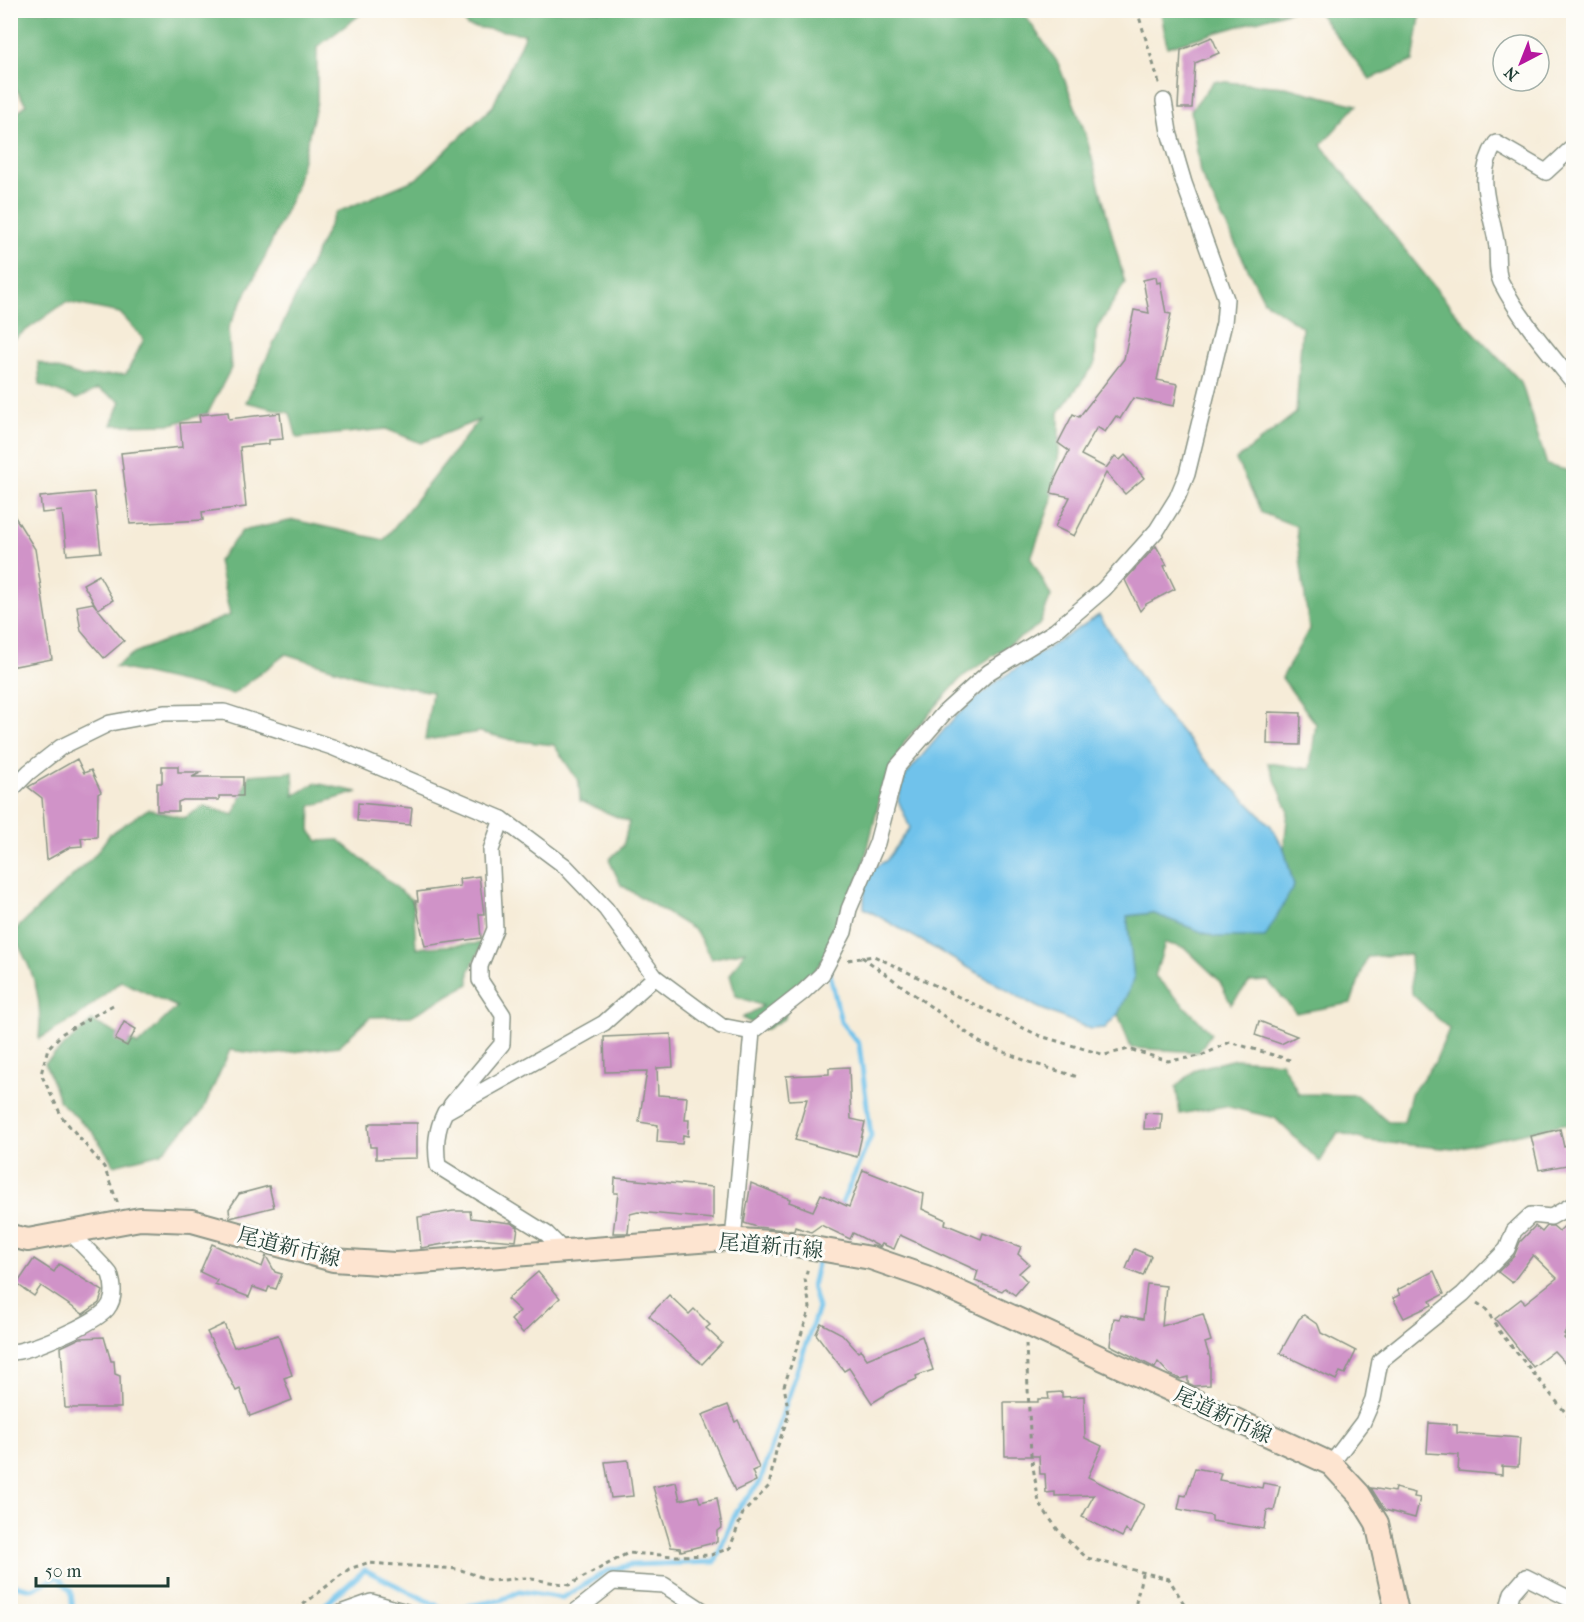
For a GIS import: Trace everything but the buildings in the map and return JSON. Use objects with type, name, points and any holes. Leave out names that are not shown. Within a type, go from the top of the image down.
[{"type":"main road","name":"尾道新市線","points":[[10,1236],[28,1240],[72,1234],[140,1219],[192,1221],[247,1238],[344,1261],[395,1264],[733,1240],[811,1248],[871,1258],[926,1277],[1331,1464],[1359,1494],[1377,1523],[1396,1611]]},
{"type":"street","points":[[733,1240],[752,1032],[822,974],[844,932],[849,909],[877,843],[897,767],[944,713],[989,672],[1055,632],[1104,589],[1157,530],[1177,498],[1187,474],[1224,323],[1226,298],[1184,183],[1164,101]]},
{"type":"street","points":[[1574,146],[1546,172],[1496,143],[1488,155],[1484,191],[1497,242],[1499,279],[1522,319],[1574,383]]},
{"type":"street","points":[[10,791],[29,772],[61,747],[110,723],[164,713],[224,712],[332,747],[502,819],[573,875],[606,909],[654,977],[722,1026],[752,1032]]},
{"type":"street","points":[[502,819],[491,850],[495,929],[480,966],[480,980],[503,1015],[502,1044],[445,1112],[438,1126],[436,1152],[438,1166],[547,1234],[557,1244],[559,1252]]},
{"type":"street","points":[[445,1112],[604,1023],[654,977]]},
{"type":"street","points":[[1331,1464],[1363,1422],[1373,1399],[1380,1361],[1463,1293],[1507,1249],[1514,1231],[1531,1215],[1551,1217],[1574,1204]]},
{"type":"street","points":[[10,1352],[23,1353],[82,1326],[106,1310],[114,1292],[109,1271],[87,1253],[72,1234]]},
{"type":"street","points":[[1507,1611],[1512,1593],[1526,1577],[1574,1601]]},
{"type":"street","points":[[575,1611],[613,1582],[664,1585],[705,1611]]},
{"type":"street","points":[[343,1611],[371,1602],[406,1611]]},
{"type":"path","points":[[1137,10],[1164,101]]},
{"type":"path","points":[[827,964],[874,956],[1040,1036],[1105,1055],[1129,1049],[1168,1061],[1201,1056],[1230,1042],[1290,1060]]},
{"type":"path","points":[[862,957],[981,1043],[1029,1062],[1078,1077]]},
{"type":"path","points":[[113,1005],[63,1033],[48,1048],[41,1074],[62,1117],[104,1167],[124,1222]]},
{"type":"path","points":[[286,1611],[300,1607],[349,1569],[367,1563],[458,1569],[492,1581],[525,1578],[569,1585],[628,1553],[676,1556],[711,1555],[730,1548],[743,1513],[769,1486],[776,1451],[789,1414],[784,1386],[810,1308],[806,1279],[811,1248]]},
{"type":"path","points":[[1463,1293],[1486,1309],[1500,1332],[1574,1423]]},
{"type":"path","points":[[1025,1324],[1031,1455],[1040,1503],[1060,1533],[1087,1558],[1142,1574],[1169,1579],[1189,1611]]},
{"type":"path","points":[[1134,1611],[1142,1574]]},
{"type":"green space","points":[[11,11],[365,11],[317,47],[317,102],[296,188],[263,261],[228,328],[231,368],[208,413],[172,424],[112,425],[121,401],[98,389],[77,399],[40,385],[38,362],[82,377],[126,374],[144,339],[120,313],[66,302],[11,341],[11,120],[26,104],[11,82]]},
{"type":"green space","points":[[461,11],[1022,11],[1058,63],[1085,132],[1125,283],[1096,330],[1095,364],[1059,412],[1059,453],[1051,502],[1031,558],[1051,596],[1039,625],[962,677],[905,741],[880,798],[863,867],[836,940],[814,972],[791,994],[785,1018],[765,1030],[742,1018],[763,1006],[736,996],[730,975],[745,951],[711,959],[696,931],[621,885],[609,860],[623,846],[629,822],[580,801],[579,782],[554,745],[512,740],[480,732],[425,740],[432,692],[370,680],[286,654],[233,694],[115,667],[134,653],[230,615],[218,561],[242,531],[294,520],[384,540],[479,420],[421,443],[386,429],[297,438],[290,413],[246,402],[335,213],[416,179],[493,106],[525,34],[467,26]]},
{"type":"green space","points":[[1161,11],[1291,11],[1167,47]]},
{"type":"green space","points":[[1317,11],[1421,11],[1413,61],[1370,79]]},
{"type":"green space","points":[[1214,81],[1285,87],[1357,105],[1321,145],[1453,310],[1521,382],[1547,465],[1573,472],[1573,1126],[1563,1124],[1453,1149],[1368,1141],[1338,1132],[1320,1162],[1275,1118],[1225,1106],[1180,1114],[1176,1087],[1196,1069],[1235,1059],[1281,1062],[1299,1094],[1356,1095],[1388,1122],[1404,1122],[1411,1094],[1435,1062],[1449,1029],[1412,994],[1410,954],[1367,957],[1351,1003],[1296,1013],[1268,981],[1250,982],[1231,1004],[1219,980],[1185,948],[1165,943],[1155,976],[1211,1033],[1199,1052],[1131,1048],[1118,1014],[1134,979],[1127,916],[1152,913],[1215,937],[1294,886],[1284,849],[1288,810],[1268,763],[1310,769],[1316,724],[1282,678],[1309,629],[1296,526],[1262,513],[1236,460],[1296,413],[1302,327],[1264,301],[1200,173],[1191,110]]},
{"type":"green space","points":[[293,772],[294,796],[315,783],[358,792],[311,806],[310,831],[318,841],[339,840],[413,901],[416,948],[483,943],[469,972],[469,984],[411,1016],[370,1017],[339,1046],[270,1055],[230,1050],[202,1112],[161,1153],[114,1165],[93,1132],[60,1102],[45,1063],[92,1021],[138,1045],[177,1007],[121,981],[77,1017],[39,1039],[39,1009],[35,983],[26,959],[12,933],[95,855],[110,834],[148,809],[184,818],[204,806],[234,815],[249,775]]},
{"type":"water","points":[[1099,615],[1159,705],[1204,759],[1271,826],[1284,849],[1294,886],[1265,937],[1215,937],[1152,913],[1127,916],[1134,979],[1118,1014],[1105,1028],[1090,1029],[1037,1007],[864,908],[865,872],[886,861],[910,828],[898,800],[904,777],[954,718],[1000,679]]},
{"type":"waterway","points":[[829,969],[841,1022],[859,1044],[871,1136],[840,1208]]},
{"type":"waterway","points":[[317,1612],[365,1570],[446,1610],[501,1600],[520,1591],[562,1598],[607,1571],[630,1565],[715,1562],[737,1510],[760,1482],[818,1308],[812,1286],[819,1256]]},
{"type":"waterway","points":[[10,1584],[32,1589],[58,1577],[71,1591],[73,1612]]}]
